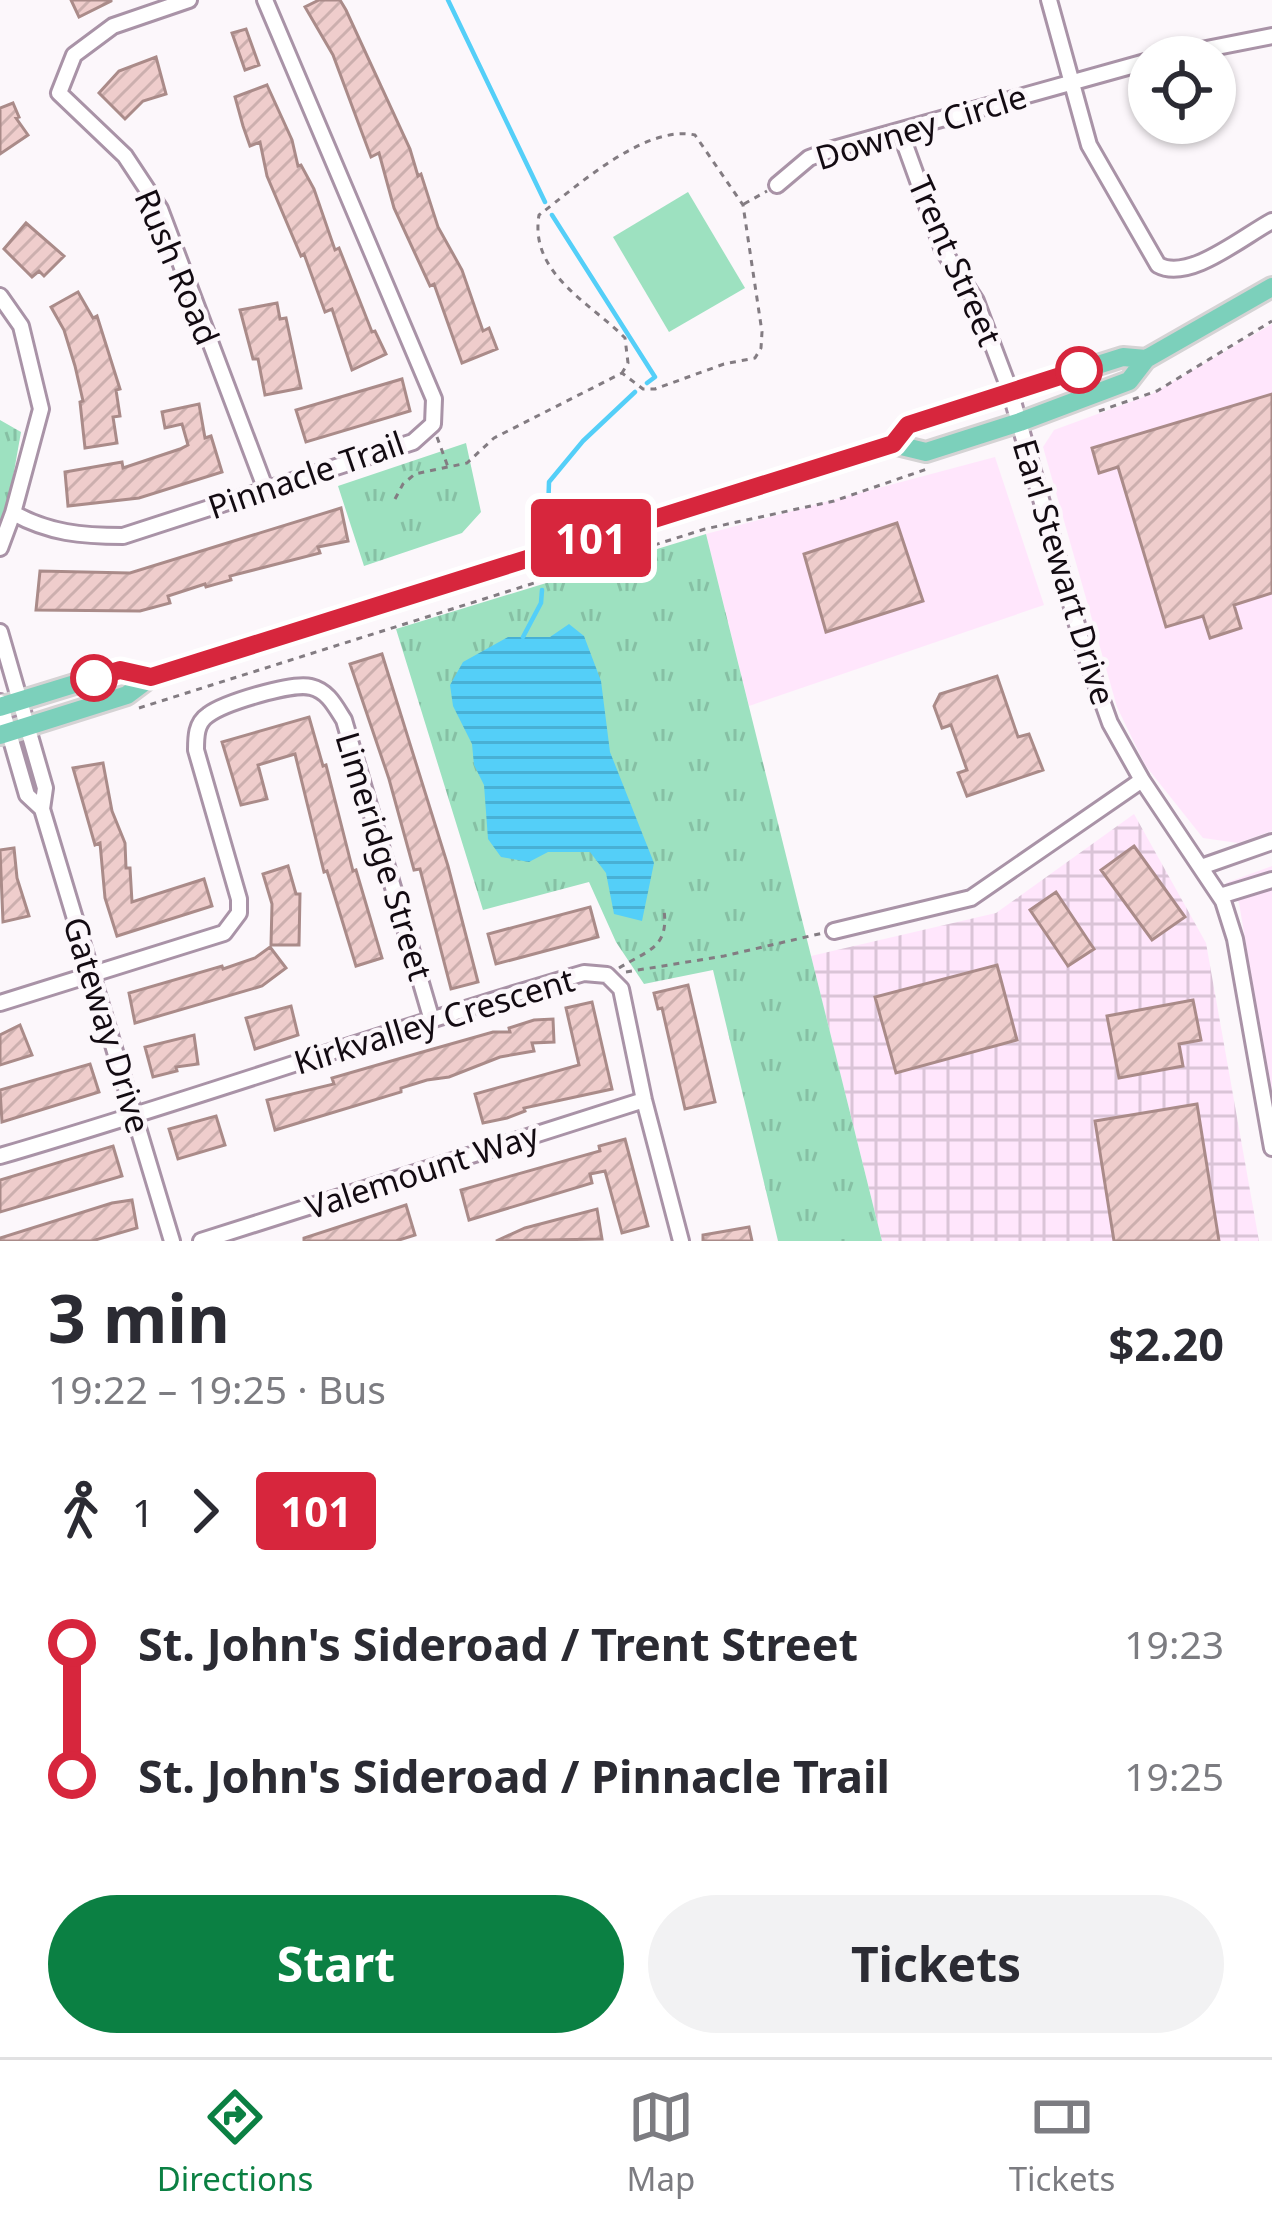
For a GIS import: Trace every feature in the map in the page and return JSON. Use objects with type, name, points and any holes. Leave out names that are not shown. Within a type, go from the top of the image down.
[{"type":"main road","points":[[12,731],[127,695],[151,677],[893,444],[926,452],[1020,422],[1130,381],[1146,359],[1272,287]]},
{"type":"main road","points":[[893,444],[908,425],[1123,357],[1146,359]]},
{"type":"main road","points":[[0,705],[120,670],[151,677]]},
{"type":"street","name":"Rush Road","points":[[189,0],[112,26],[74,55],[59,93],[125,156],[160,209],[266,490]]},
{"type":"street","name":"Pinnacle Trail","points":[[14,513],[40,528],[81,536],[123,536],[413,442],[433,424],[434,400],[265,0]]},
{"type":"street","points":[[1049,0],[1072,82]]},
{"type":"street","points":[[1236,42],[1272,35]]},
{"type":"street","name":"Downey Circle","points":[[777,185],[809,158],[1128,67]]},
{"type":"street","name":"Downey Circle","points":[[1072,82],[1089,145],[1158,265],[1170,272],[1187,270],[1272,221]]},
{"type":"street","name":"Trent Street","points":[[899,131],[943,250],[976,301],[1010,391]]},
{"type":"street","points":[[0,296],[21,326],[41,410],[0,548]]},
{"type":"street","name":"Earl Stewart Drive","points":[[1010,391],[1110,723],[1220,896],[1235,938],[1265,1063],[1272,1148]]},
{"type":"street","points":[[0,632],[22,700],[12,731]]},
{"type":"street","name":"Limeridge Street","points":[[90,973],[224,933],[232,924],[239,913],[239,899],[196,750],[199,725],[209,713],[303,686],[329,697],[344,720],[431,1017]]},
{"type":"street","name":"Gateway Drive","points":[[0,705],[12,731],[27,796],[42,809],[172,1241]]},
{"type":"street","points":[[835,931],[971,898],[1142,780]]},
{"type":"street","points":[[1201,867],[1272,842]]},
{"type":"street","points":[[1220,896],[1272,880]]},
{"type":"street","points":[[0,1003],[90,973]]},
{"type":"street","name":"Kirkvalley Crescent","points":[[0,1156],[134,1117],[431,1017],[584,973],[607,975],[620,989],[679,1241]]},
{"type":"street","name":"Valemount Way","points":[[201,1241],[644,1100]]},
{"type":"path","points":[[395,500],[416,474],[467,463],[494,438],[622,373],[628,363],[625,338],[560,283],[536,231],[539,215],[638,146],[667,134],[694,135],[743,205],[761,348],[755,358],[655,389],[643,389],[622,373]]},
{"type":"path","points":[[743,205],[777,185]]},
{"type":"path","points":[[1094,412],[1157,391],[1272,321]]},
{"type":"path","points":[[433,424],[448,467]]},
{"type":"path","points":[[141,707],[706,529],[834,501],[934,467]]},
{"type":"path","points":[[607,975],[659,943],[667,931],[664,910]]},
{"type":"path","points":[[607,975],[835,931]]},
{"type":"shaded area","points":[[1272,324],[1272,831],[1238,843],[1203,838],[1145,765],[1117,707],[1043,447],[1054,430],[1152,394]]},
{"type":"shaded area","points":[[995,457],[1044,605],[749,706],[706,534]]},
{"type":"shaded area","points":[[1134,814],[1206,943],[1259,1241],[882,1241],[811,956],[996,913]]},
{"type":"shaded area","points":[[1272,866],[1272,1098],[1239,903],[1226,883]]},
{"type":"green space","points":[[688,192],[745,288],[669,332],[613,237]]},
{"type":"green space","points":[[0,420],[21,432],[0,551]]},
{"type":"green space","points":[[466,443],[481,512],[462,533],[364,566],[338,486]]},
{"type":"green space","points":[[706,534],[882,1241],[778,1241],[713,970],[644,984],[616,942],[589,882],[483,910],[396,629]]},
{"type":"water","points":[[569,624],[584,636],[601,681],[610,752],[654,863],[642,921],[614,914],[606,873],[590,852],[548,852],[529,862],[501,857],[488,839],[484,785],[474,765],[472,744],[453,706],[450,685],[463,662],[508,637],[550,637]]},
{"type":"building","points":[[71,0],[111,0],[111,1],[79,17]]},
{"type":"building","points":[[319,0],[340,0],[346,10],[418,176],[421,174],[438,227],[462,270],[483,331],[489,328],[497,349],[462,363],[434,284],[430,286],[394,208],[379,153],[371,157],[333,55],[305,7]]},
{"type":"building","points":[[246,29],[259,65],[245,70],[232,33]]},
{"type":"building","points":[[156,57],[166,94],[143,101],[125,119],[99,93],[119,71]]},
{"type":"building","points":[[267,85],[292,140],[298,166],[314,189],[335,250],[339,248],[372,332],[386,354],[352,370],[332,309],[325,312],[267,176],[260,142],[250,146],[243,126],[235,97]]},
{"type":"building","points":[[13,103],[16,118],[28,135],[0,154],[0,108]]},
{"type":"building","points":[[26,223],[64,256],[44,276],[39,271],[32,277],[4,249]]},
{"type":"building","points":[[78,292],[93,318],[97,316],[120,389],[116,390],[120,416],[113,417],[117,443],[85,448],[83,401],[75,366],[51,307]]},
{"type":"building","points":[[277,303],[280,319],[286,318],[301,388],[265,395],[240,310]]},
{"type":"building","points":[[402,379],[410,411],[306,442],[296,410]]},
{"type":"building","points":[[1272,394],[1272,593],[1234,605],[1241,628],[1210,638],[1203,616],[1166,627],[1118,467],[1099,473],[1092,448]]},
{"type":"building","points":[[199,404],[205,438],[211,436],[222,472],[139,498],[68,506],[65,472],[122,462],[123,468],[188,445],[182,424],[165,428],[162,412]]},
{"type":"building","points":[[341,508],[348,541],[318,547],[320,553],[205,584],[168,596],[170,603],[140,611],[36,610],[40,571],[130,573]]},
{"type":"building","points":[[897,523],[923,601],[826,632],[804,554]]},
{"type":"building","points":[[382,654],[448,866],[478,982],[451,989],[420,869],[414,870],[350,664]]},
{"type":"building","points":[[997,676],[1018,737],[1029,734],[1043,770],[967,796],[958,773],[967,770],[951,725],[942,728],[934,706],[940,694]]},
{"type":"building","points":[[309,717],[382,958],[356,966],[324,872],[295,754],[258,765],[267,799],[241,805],[222,742]]},
{"type":"building","points":[[103,763],[112,811],[125,843],[132,902],[204,879],[212,906],[117,936],[105,898],[100,843],[95,845],[73,768]]},
{"type":"building","points":[[1134,846],[1185,917],[1152,940],[1101,870]]},
{"type":"building","points":[[14,848],[29,916],[3,922],[0,850]]},
{"type":"building","points":[[288,866],[296,894],[300,894],[299,945],[271,945],[272,904],[263,874]]},
{"type":"building","points":[[1056,892],[1094,949],[1068,966],[1030,910]]},
{"type":"building","points":[[590,907],[598,937],[496,964],[488,934]]},
{"type":"building","points":[[270,947],[286,968],[262,986],[135,1023],[129,993],[223,969],[255,958]]},
{"type":"building","points":[[997,965],[1017,1040],[896,1073],[875,997]]},
{"type":"building","points":[[688,985],[715,1102],[685,1109],[662,1008],[658,1009],[654,993]]},
{"type":"building","points":[[1193,1000],[1201,1040],[1179,1044],[1183,1066],[1119,1078],[1107,1016]]},
{"type":"building","points":[[592,1002],[612,1089],[524,1108],[483,1123],[475,1094],[579,1065],[566,1008]]},
{"type":"building","points":[[291,1006],[298,1035],[255,1049],[246,1018]]},
{"type":"building","points":[[553,1019],[554,1042],[532,1043],[534,1051],[500,1057],[275,1130],[267,1100],[334,1084],[332,1078],[493,1032],[510,1032],[509,1028],[534,1020]]},
{"type":"building","points":[[20,1025],[32,1055],[0,1065],[0,1035]]},
{"type":"building","points":[[194,1035],[198,1064],[153,1077],[145,1047]]},
{"type":"building","points":[[90,1064],[99,1092],[2,1122],[0,1090]]},
{"type":"building","points":[[1197,1104],[1219,1241],[1114,1241],[1095,1121]]},
{"type":"building","points":[[216,1116],[225,1145],[178,1159],[169,1129]]},
{"type":"building","points":[[625,1139],[648,1226],[622,1233],[605,1171],[590,1174],[592,1183],[469,1220],[461,1190],[600,1151],[599,1146]]},
{"type":"building","points":[[113,1146],[122,1176],[0,1212],[0,1180]]},
{"type":"building","points":[[132,1200],[137,1228],[92,1241],[0,1241],[112,1203]]},
{"type":"building","points":[[406,1205],[415,1235],[396,1241],[304,1241],[304,1238]]},
{"type":"building","points":[[597,1209],[602,1239],[496,1241],[525,1228]]},
{"type":"building","points":[[749,1227],[752,1241],[703,1241],[703,1235]]},
{"type":"waterway","points":[[448,0],[545,202]]},
{"type":"waterway","points":[[552,215],[655,377],[647,383]]},
{"type":"waterway","points":[[548,514],[549,482],[583,441],[635,392]]},
{"type":"waterway","points":[[523,637],[541,603],[542,590]]},
{"type":"bus line","name":"101","points":[[94,678],[120,670],[151,677],[893,444],[908,425],[1079,370]]}]
